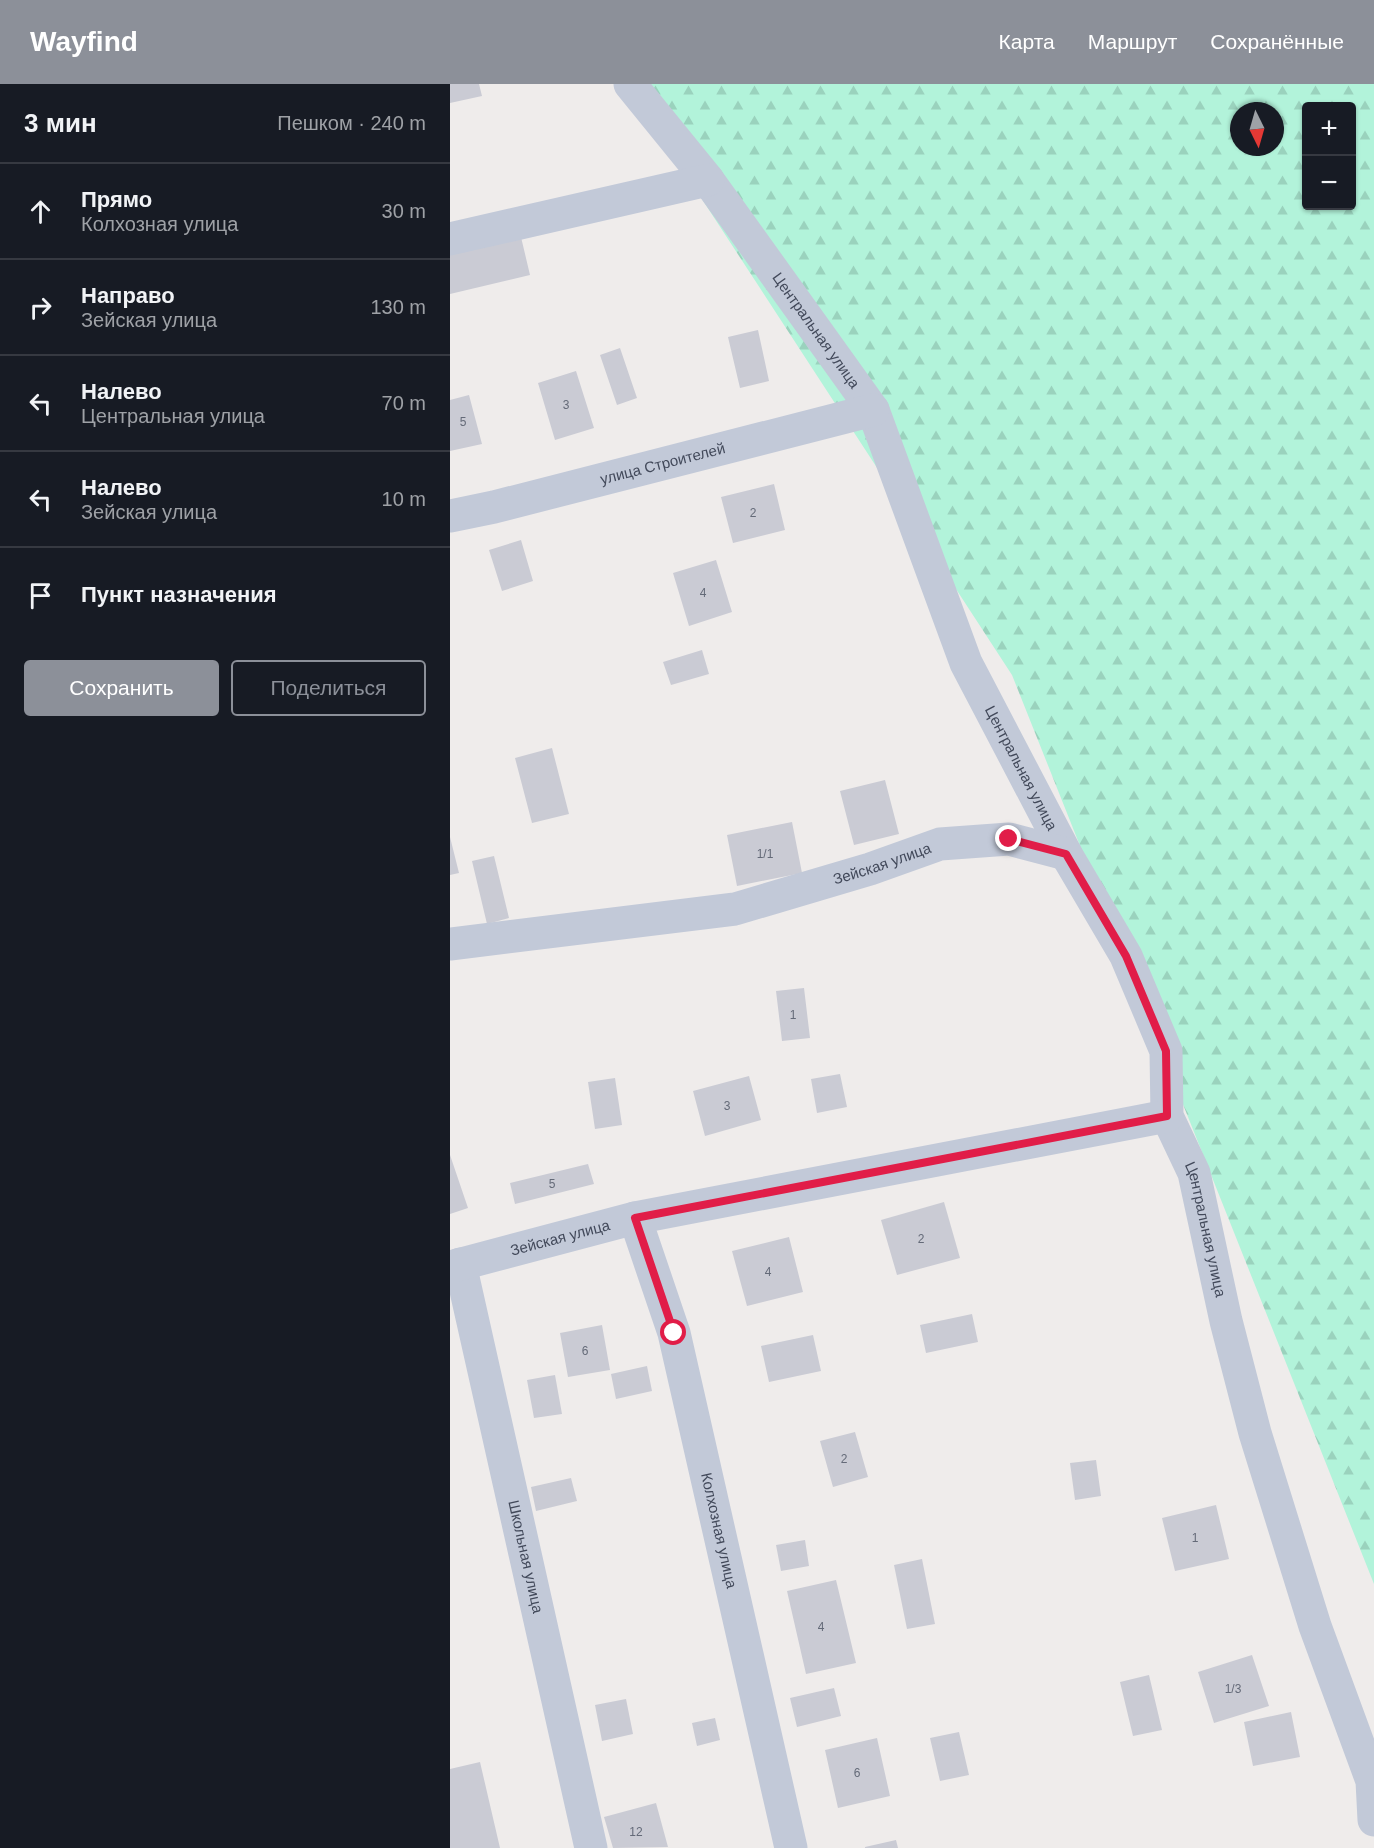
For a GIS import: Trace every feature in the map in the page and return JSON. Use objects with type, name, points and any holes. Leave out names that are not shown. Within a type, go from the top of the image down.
[{"type":"street","name":"Центральная улица","points":[[630,84],[708,180],[873,410],[966,663],[1066,854],[1126,956],[1166,1051],[1167,1116],[1194,1173],[1226,1321],[1255,1433],[1315,1626],[1371,1781],[1374,1820]]},
{"type":"street","points":[[450,239],[708,180]]},
{"type":"street","name":"улица Строителей","points":[[450,516],[494,507],[873,410]]},
{"type":"street","name":"Зейская улица","points":[[450,944],[735,909],[940,844],[1009,839],[1066,854]]},
{"type":"street","name":"Зейская улица","points":[[455,1265],[635,1218],[1167,1116]]},
{"type":"street","name":"Колхозная улица","points":[[635,1218],[674,1333],[791,1848]]},
{"type":"street","name":"Школьная улица","points":[[455,1265],[591,1848]]},
{"type":"green space","points":[[627,84],[1374,84],[1374,1584],[1012,675]]},
{"type":"building","points":[[450,84],[479,84],[482,96],[450,103]]},
{"type":"building","points":[[521,237],[530,275],[450,294],[450,253]]},
{"type":"building","points":[[758,330],[769,381],[740,388],[728,337]]},
{"type":"building","points":[[620,348],[637,398],[617,405],[600,355]]},
{"type":"building","points":[[576,371],[594,428],[555,440],[538,383]]},
{"type":"building","points":[[469,395],[482,444],[450,451],[450,400]]},
{"type":"building","points":[[774,484],[785,530],[733,543],[721,497]]},
{"type":"building","points":[[521,540],[533,581],[502,591],[489,550]]},
{"type":"building","points":[[716,560],[732,612],[689,626],[673,573]]},
{"type":"building","points":[[702,650],[709,674],[671,685],[663,662]]},
{"type":"building","points":[[552,748],[569,814],[532,823],[515,758]]},
{"type":"building","points":[[885,780],[899,834],[854,845],[840,791]]},
{"type":"building","points":[[792,822],[802,873],[737,886],[727,835]]},
{"type":"building","points":[[450,837],[459,873],[450,875]]},
{"type":"building","points":[[494,856],[509,918],[487,924],[472,861]]},
{"type":"building","points":[[804,988],[810,1038],[782,1041],[776,991]]},
{"type":"building","points":[[840,1074],[847,1107],[817,1113],[811,1079]]},
{"type":"building","points":[[749,1076],[761,1120],[705,1136],[693,1091]]},
{"type":"building","points":[[615,1078],[622,1125],[595,1129],[588,1082]]},
{"type":"building","points":[[450,1155],[468,1208],[450,1214]]},
{"type":"building","points":[[588,1164],[594,1184],[515,1204],[510,1183]]},
{"type":"building","points":[[944,1202],[960,1258],[897,1275],[881,1220]]},
{"type":"building","points":[[789,1237],[803,1292],[747,1306],[732,1251]]},
{"type":"building","points":[[972,1314],[978,1342],[926,1353],[920,1325]]},
{"type":"building","points":[[602,1325],[610,1370],[568,1377],[560,1333]]},
{"type":"building","points":[[813,1335],[821,1371],[769,1382],[761,1346]]},
{"type":"building","points":[[647,1366],[652,1391],[616,1399],[611,1374]]},
{"type":"building","points":[[555,1375],[562,1414],[534,1418],[527,1380]]},
{"type":"building","points":[[855,1432],[868,1477],[833,1487],[820,1441]]},
{"type":"building","points":[[1096,1460],[1101,1496],[1075,1500],[1070,1463]]},
{"type":"building","points":[[571,1478],[577,1501],[536,1511],[531,1487]]},
{"type":"building","points":[[1216,1505],[1229,1559],[1175,1571],[1162,1518]]},
{"type":"building","points":[[805,1540],[809,1566],[781,1571],[776,1545]]},
{"type":"building","points":[[922,1559],[935,1624],[907,1629],[894,1565]]},
{"type":"building","points":[[836,1580],[856,1663],[806,1674],[787,1591]]},
{"type":"building","points":[[1252,1655],[1269,1706],[1214,1723],[1198,1672]]},
{"type":"building","points":[[1149,1675],[1162,1730],[1133,1736],[1120,1682]]},
{"type":"building","points":[[834,1688],[841,1716],[797,1727],[790,1698]]},
{"type":"building","points":[[626,1699],[633,1734],[602,1741],[595,1705]]},
{"type":"building","points":[[1291,1712],[1300,1757],[1253,1766],[1244,1722]]},
{"type":"building","points":[[715,1718],[720,1740],[697,1746],[692,1723]]},
{"type":"building","points":[[959,1732],[969,1775],[940,1781],[930,1738]]},
{"type":"building","points":[[877,1738],[890,1796],[838,1808],[825,1750]]},
{"type":"building","points":[[480,1762],[500,1848],[450,1848],[450,1769]]},
{"type":"building","points":[[656,1803],[668,1847],[613,1848],[604,1817]]},
{"type":"building","points":[[896,1840],[898,1848],[865,1848],[865,1847]]},
{"type":"route","points":[[674,1333],[635,1218],[1167,1116],[1166,1051],[1126,956],[1066,854],[1009,839]]}]
